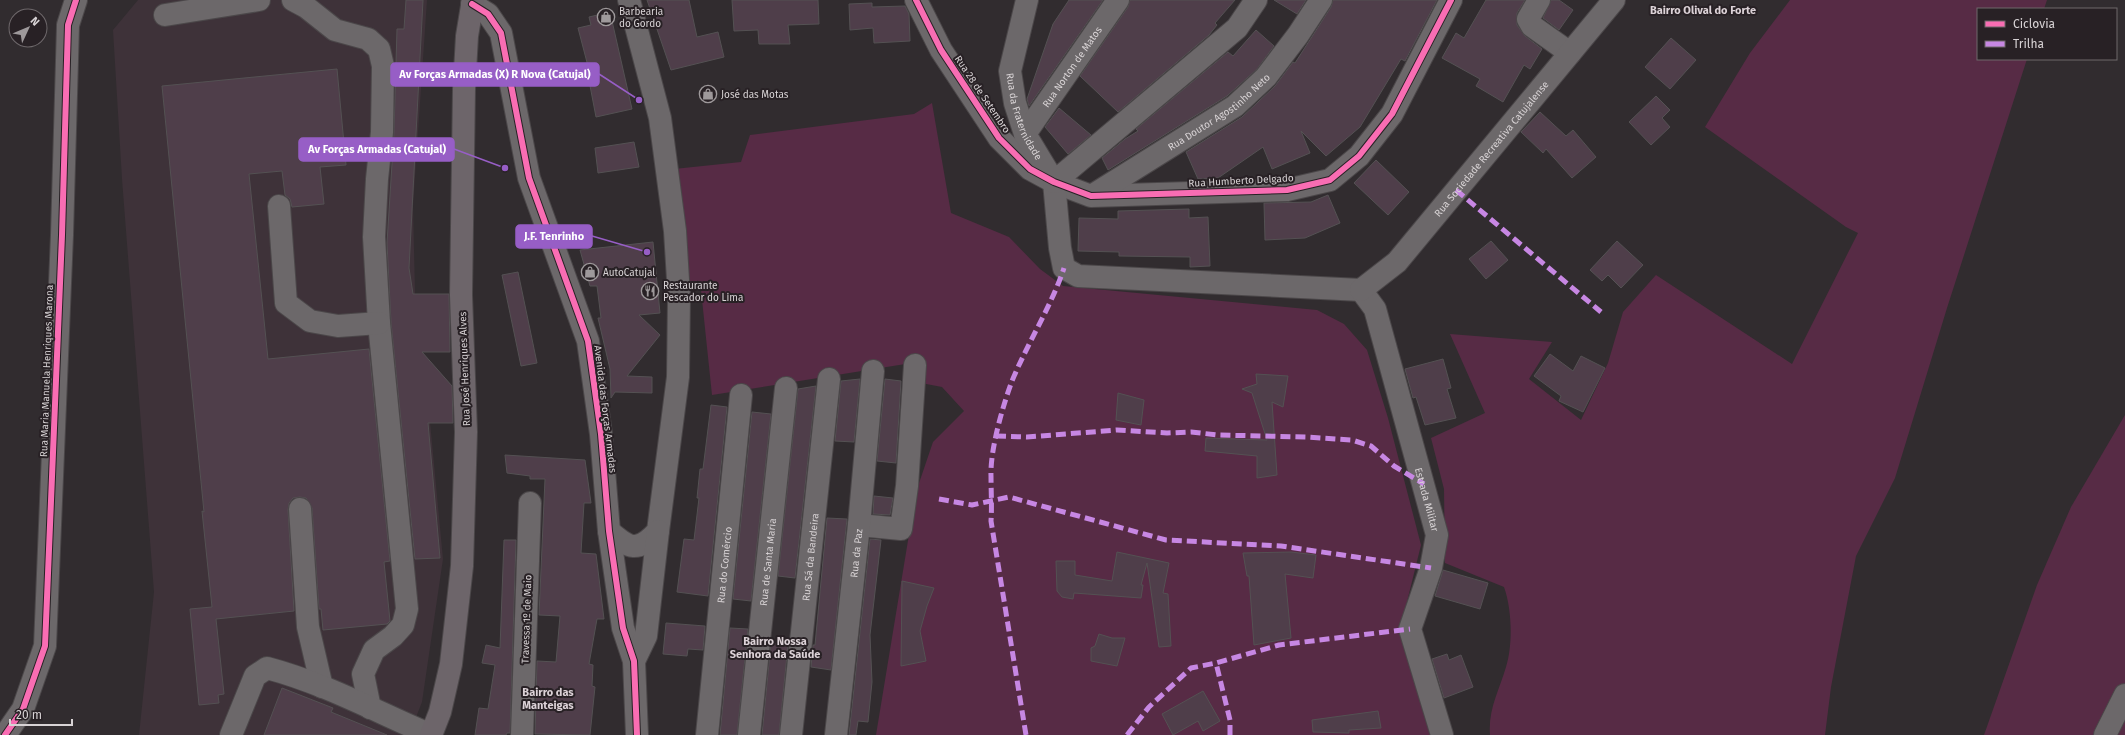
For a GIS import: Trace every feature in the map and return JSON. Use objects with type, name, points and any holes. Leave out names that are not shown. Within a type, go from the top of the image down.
[{"type":"main road","name":"Rua José Henriques Alves","points":[[431,735],[440,712],[451,664],[462,566],[466,432],[461,295],[464,89],[467,36],[472,2]]},
{"type":"street","name":"Rua Maria Manuela Henriques Marona","points":[[5,735],[23,709],[45,646],[62,235],[68,25],[76,0]]},
{"type":"street","points":[[165,15],[259,0]]},
{"type":"street","points":[[293,0],[306,7],[335,30],[368,39],[379,49],[383,66],[384,93],[374,237],[379,323],[407,609],[403,625],[393,636],[374,650],[363,674],[370,708]]},
{"type":"street","points":[[629,0],[660,118],[676,232],[679,296],[678,377],[646,636],[634,661],[637,735]]},
{"type":"street","name":"Rua 28 de Setembro","points":[[916,0],[941,50],[999,138],[1030,169],[1054,182]]},
{"type":"street","name":"Rua da Fraternidade","points":[[1027,0],[1010,71],[1015,103],[1025,134],[1054,182]]},
{"type":"street","name":"Rua Norton de Matos","points":[[1025,134],[1118,0]]},
{"type":"street","points":[[1256,0],[1237,28],[1054,182],[1060,248],[1064,268],[1078,276],[1361,290]]},
{"type":"street","name":"Rua Doutor Agostinho Neto","points":[[1091,196],[1235,106],[1266,77],[1298,36],[1321,0]]},
{"type":"street","name":"Rua Humberto Delgado","points":[[1054,182],[1091,196],[1287,190],[1330,180],[1359,156],[1392,114],[1451,0]]},
{"type":"street","points":[[1539,0],[1528,19],[1532,26],[1570,53]]},
{"type":"street","name":"Rua Sociedade Recreativa Catujalense","points":[[1361,290],[1397,262],[1614,0]]},
{"type":"street","name":"Avenida das Forças Armadas","points":[[472,2],[488,14],[501,33],[529,178],[588,341],[601,434],[609,531],[623,628],[634,661]]},
{"type":"street","points":[[279,206],[286,303],[310,321],[338,326],[379,323]]},
{"type":"street","name":"Estrada Militar","points":[[1361,290],[1375,309],[1437,535],[1431,568],[1410,629],[1442,735]]},
{"type":"street","points":[[859,525],[901,529],[907,486],[915,365]]},
{"type":"street","name":"Rua da Paz","points":[[836,735],[859,525],[873,370]]},
{"type":"street","name":"Rua Sá da Bandeira","points":[[790,735],[829,379]]},
{"type":"street","name":"Rua de Santa Maria","points":[[749,735],[786,388]]},
{"type":"street","name":"Rua do Comércio","points":[[707,735],[741,395]]},
{"type":"street","name":"Travessa 1º de Maio","points":[[522,735],[530,503]]},
{"type":"street","points":[[300,509],[308,627],[322,686]]},
{"type":"street","points":[[609,531],[625,545],[636,546],[646,543],[658,531]]},
{"type":"street","points":[[231,735],[255,676],[267,668],[290,674],[322,686],[431,735]]},
{"type":"street","points":[[2105,735],[2125,695]]},
{"type":"shaded area","points":[[138,0],[427,0],[413,206],[418,422],[430,422],[443,559],[422,702],[409,735],[139,735],[154,592],[122,179],[113,30]]},
{"type":"shaded area","points":[[1790,0],[2047,0],[2044,8],[1977,8],[1977,60],[2027,60],[1947,308],[1895,478],[1856,556],[1831,687],[1825,735],[1490,735],[1492,708],[1506,667],[1510,648],[1510,616],[1504,587],[1445,563],[1444,489],[1431,438],[1485,413],[1450,334],[1552,342],[1529,379],[1581,420],[1608,363],[1623,312],[1656,275],[1792,364],[1858,233],[1846,227],[1705,127],[1750,53]]},
{"type":"shaded area","points":[[932,103],[951,213],[1009,237],[1040,269],[1063,286],[1317,310],[1344,324],[1367,350],[1388,418],[1421,545],[1402,622],[1430,735],[876,735],[916,492],[933,442],[964,411],[942,387],[921,383],[924,361],[712,395],[701,290],[688,288],[674,169],[741,162],[750,135],[914,114]]},
{"type":"shaded area","points":[[2125,415],[2125,735],[1984,735],[2037,585],[2071,507]]},
{"type":"building","points":[[406,0],[423,0],[409,268],[413,294],[449,294],[450,352],[422,352],[452,386],[453,423],[428,423],[440,558],[415,559],[391,322],[387,243],[394,132],[397,29],[404,29]]},
{"type":"building","points":[[647,0],[689,0],[697,37],[718,32],[724,57],[671,70]]},
{"type":"building","points":[[732,0],[818,0],[819,24],[788,25],[790,44],[759,44],[758,30],[734,31]]},
{"type":"building","points":[[1069,0],[1103,0],[1029,106],[1027,99],[1053,24]]},
{"type":"building","points":[[1130,0],[1235,0],[1215,23],[1217,25],[1209,35],[1118,112],[1080,76],[1128,7]]},
{"type":"building","points":[[1274,0],[1306,0],[1297,14]]},
{"type":"building","points":[[1333,0],[1437,0],[1405,61],[1401,59],[1360,127],[1326,156],[1301,131],[1310,153],[1272,169],[1263,147],[1218,178],[1198,179],[1186,152],[1242,117],[1275,86],[1293,62],[1295,63],[1331,7]]},
{"type":"building","points":[[1486,0],[1525,0],[1517,13],[1517,25],[1525,36],[1542,49],[1530,69],[1524,65],[1503,102],[1476,86],[1480,79],[1442,58],[1456,33],[1464,38]]},
{"type":"building","points":[[1551,0],[1559,0],[1573,10],[1559,30],[1543,18]]},
{"type":"building","points":[[872,3],[872,7],[905,6],[909,14],[910,41],[874,43],[873,28],[850,30],[849,4]]},
{"type":"building","points":[[610,12],[632,109],[596,117],[587,70],[589,70],[578,28],[591,25],[589,17]]},
{"type":"building","points":[[1256,30],[1274,46],[1257,69],[1227,96],[1108,170],[1102,158],[1125,139],[1138,131],[1136,129],[1228,52],[1233,56]]},
{"type":"building","points":[[1671,38],[1696,60],[1670,89],[1645,67]]},
{"type":"building","points":[[337,69],[346,165],[320,167],[324,204],[292,207],[290,199],[285,195],[282,171],[249,174],[268,359],[369,349],[390,561],[384,562],[390,621],[387,624],[323,630],[321,609],[319,609],[312,508],[306,498],[293,498],[289,503],[288,510],[294,611],[216,619],[224,694],[218,695],[219,703],[199,705],[190,609],[212,607],[162,86]]},
{"type":"building","points":[[1656,96],[1670,110],[1662,118],[1670,127],[1651,145],[1629,122]]},
{"type":"building","points":[[1059,108],[1091,135],[1068,154],[1045,127]]},
{"type":"building","points":[[1540,112],[1566,136],[1573,130],[1596,157],[1572,178],[1546,149],[1543,153],[1521,132]]},
{"type":"building","points":[[634,142],[639,167],[598,173],[595,148]]},
{"type":"building","points":[[1376,160],[1409,192],[1388,215],[1354,183]]},
{"type":"building","points":[[1328,195],[1340,223],[1305,238],[1265,240],[1264,203],[1311,202]]},
{"type":"building","points":[[1189,209],[1189,218],[1208,217],[1210,266],[1190,267],[1190,257],[1119,256],[1119,252],[1078,251],[1079,218],[1118,219],[1118,211]]},
{"type":"building","points":[[1491,241],[1508,260],[1486,279],[1469,259]]},
{"type":"building","points":[[1617,241],[1643,265],[1621,288],[1608,275],[1602,281],[1590,270]]},
{"type":"building","points":[[653,242],[660,313],[639,315],[660,335],[627,376],[652,377],[652,393],[615,392],[611,398],[610,369],[598,318],[601,318],[597,286],[590,286],[580,250]]},
{"type":"building","points":[[518,272],[537,363],[521,366],[502,275]]},
{"type":"building","points":[[1550,354],[1573,371],[1581,356],[1605,368],[1583,412],[1559,401],[1561,396],[1534,376]]},
{"type":"building","points":[[1443,359],[1451,388],[1447,389],[1456,418],[1425,425],[1416,397],[1413,398],[1405,369]]},
{"type":"building","points":[[1256,374],[1288,376],[1283,407],[1272,402],[1277,475],[1257,478],[1257,456],[1205,451],[1206,438],[1267,440],[1252,393],[1242,389],[1257,384]]},
{"type":"building","points":[[860,379],[854,442],[835,441],[841,381]]},
{"type":"building","points":[[885,379],[901,381],[896,463],[877,461]]},
{"type":"building","points":[[816,386],[795,578],[778,576],[798,389]]},
{"type":"building","points":[[1118,393],[1144,400],[1141,425],[1116,420]]},
{"type":"building","points":[[711,405],[727,407],[708,596],[677,592],[684,539],[694,540],[699,498],[697,498],[700,469],[703,469]]},
{"type":"building","points":[[752,412],[771,414],[751,601],[733,599]]},
{"type":"building","points":[[505,455],[585,460],[591,503],[584,503],[581,553],[596,554],[604,619],[597,619],[589,664],[593,665],[592,686],[595,687],[590,735],[535,734],[537,661],[556,662],[560,616],[539,615],[545,479],[530,479],[530,476],[507,473]]},
{"type":"building","points":[[874,496],[893,498],[890,515],[873,514]]},
{"type":"building","points":[[827,518],[847,519],[831,670],[811,667],[813,645],[815,645]]},
{"type":"building","points":[[870,539],[881,540],[870,635],[872,682],[868,722],[858,721],[856,735],[849,735]]},
{"type":"building","points":[[504,540],[516,540],[510,733],[507,733],[506,735],[475,735],[479,708],[488,709],[495,665],[482,663],[486,645],[500,648]]},
{"type":"building","points":[[1117,552],[1169,563],[1163,593],[1168,594],[1171,646],[1159,647],[1147,563],[1141,585],[1143,585],[1141,598],[1074,593],[1073,599],[1062,597],[1057,591],[1056,561],[1075,561],[1075,575],[1112,581]]},
{"type":"building","points":[[1291,552],[1316,555],[1313,578],[1285,574],[1291,638],[1254,645],[1249,576],[1247,576],[1243,553]]},
{"type":"building","points":[[1443,570],[1488,583],[1480,609],[1435,596]]},
{"type":"building","points":[[902,581],[934,588],[920,631],[926,661],[901,666]]},
{"type":"building","points":[[666,623],[705,626],[703,650],[688,649],[687,656],[663,654]]},
{"type":"building","points":[[730,628],[748,629],[737,735],[720,735]]},
{"type":"building","points":[[1099,634],[1112,638],[1125,638],[1117,666],[1091,661],[1091,648],[1095,646]]},
{"type":"building","points":[[771,643],[788,645],[779,735],[762,735]]},
{"type":"building","points":[[1447,654],[1449,660],[1461,655],[1473,687],[1444,698],[1432,659]]},
{"type":"building","points":[[282,688],[333,708],[331,712],[387,735],[264,735]]},
{"type":"building","points":[[1203,691],[1220,721],[1203,731],[1198,721],[1173,735],[1162,714]]},
{"type":"building","points":[[1378,711],[1381,728],[1349,730],[1349,733],[1313,732],[1312,720]]},
{"type":"marked path","points":[[1456,190],[1601,312]]},
{"type":"marked path","points":[[1026,735],[991,521],[991,465],[998,428],[1012,381],[1053,297],[1064,268]]},
{"type":"marked path","points":[[996,436],[1027,437],[1117,430],[1352,440],[1371,446],[1394,466],[1424,484]]},
{"type":"marked path","points":[[939,499],[972,505],[1009,497],[1166,540],[1281,546],[1431,568]]},
{"type":"marked path","points":[[1230,735],[1230,720],[1216,663],[1279,645],[1410,629]]},
{"type":"marked path","points":[[1127,735],[1149,707],[1191,668],[1216,663]]},
{"type":"cycle path","points":[[5,735],[23,709],[45,646],[62,235],[68,25],[76,0]]},
{"type":"cycle path","points":[[916,0],[941,50],[999,138],[1030,169],[1054,182],[1091,196],[1287,190],[1330,180],[1359,156],[1392,114],[1451,0]]},
{"type":"cycle path","points":[[472,4],[488,14],[501,33],[529,178],[588,341],[601,434],[609,531],[623,628],[634,661],[637,735]]},
{"type":"place","name":"Barbearia do Gordo","points":[[606,17]]},
{"type":"place","name":"José das Motas","points":[[708,94]]},
{"type":"place","name":"Av Forças Armadas (X) R Nova (Catujal)","points":[[639,100]]},
{"type":"place","name":"Av Forças Armadas (Catujal)","points":[[505,168]]},
{"type":"place","name":"J.F. Tenrinho","points":[[647,252]]},
{"type":"place","name":"AutoCatujal","points":[[590,272]]},
{"type":"place","name":"Restaurante Pescador do Lima","points":[[650,291]]},
{"type":"district","name":"Bairro Olival do Forte","points":[[1703,10]]},
{"type":"district","name":"Bairro Nossa Senhora da Saúde","points":[[775,647]]},
{"type":"district","name":"Bairro das Manteigas","points":[[548,698]]}]
